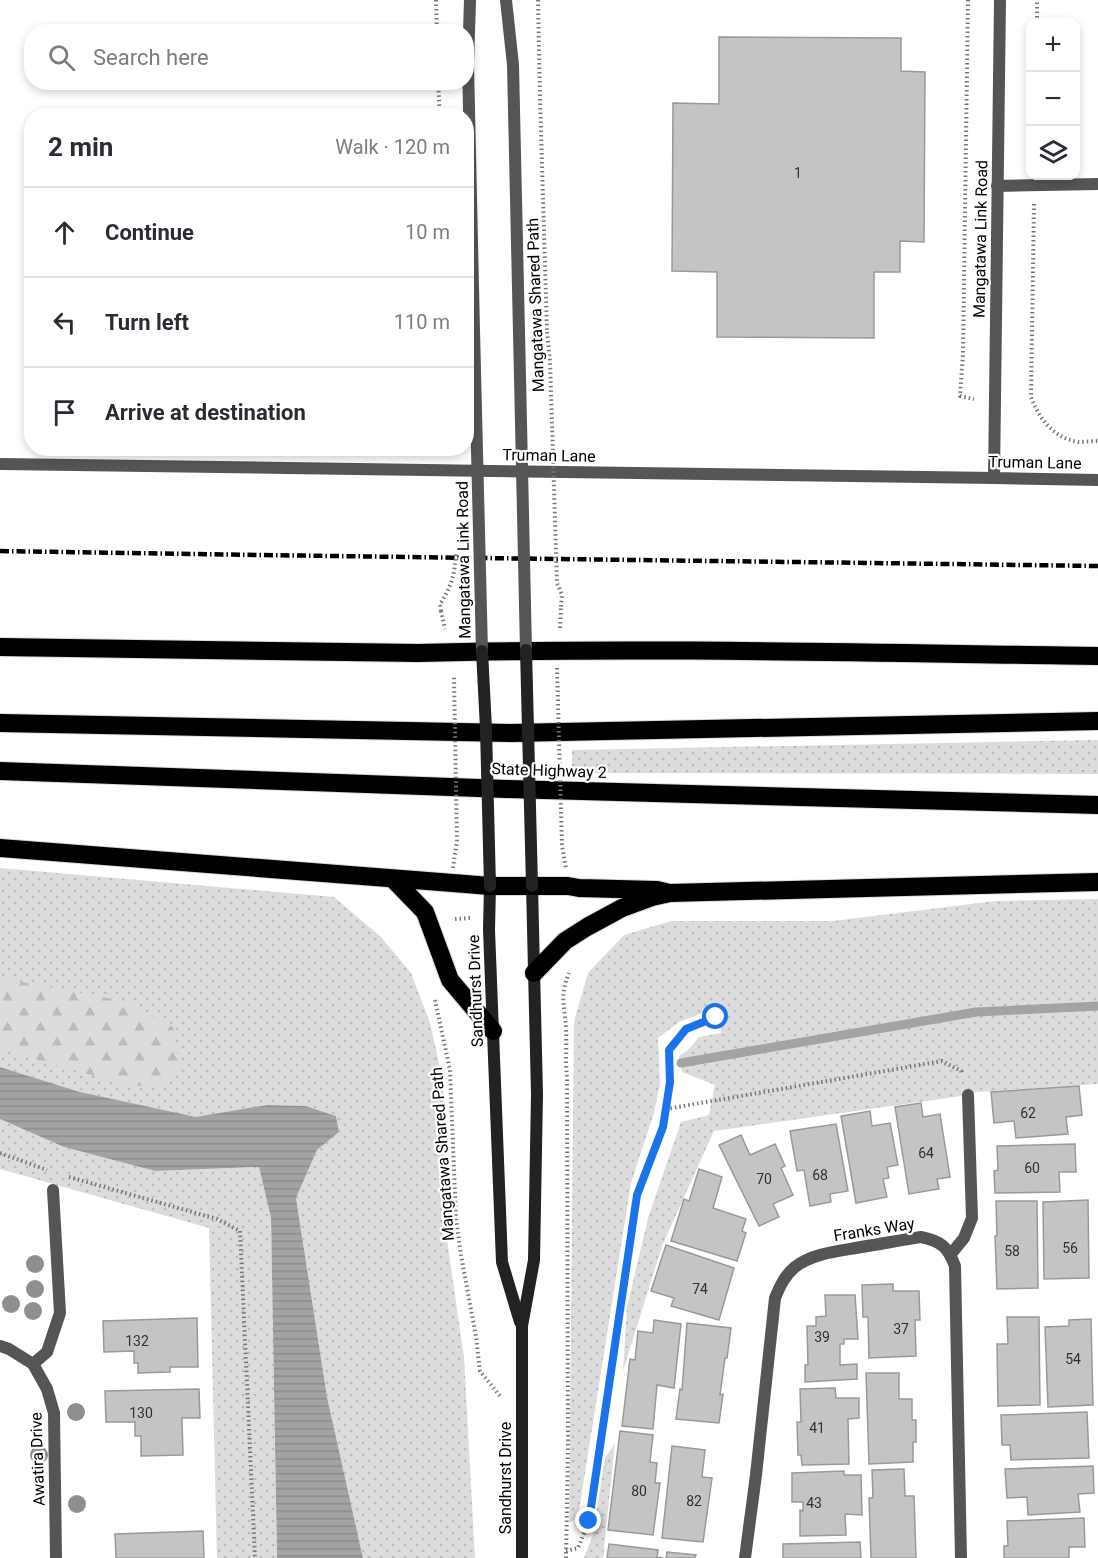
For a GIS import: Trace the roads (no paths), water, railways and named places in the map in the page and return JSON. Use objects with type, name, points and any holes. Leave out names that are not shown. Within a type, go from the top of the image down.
[{"type":"highway","points":[[0,647],[418,653],[613,650],[1098,656]]},
{"type":"highway","points":[[0,723],[512,734],[1098,721]]},
{"type":"highway","name":"State Highway 2","points":[[0,771],[507,789],[1098,805]]},
{"type":"highway","points":[[0,848],[490,886],[568,886],[657,890],[670,893]]},
{"type":"highway","points":[[393,879],[425,912],[450,980],[493,1031]]},
{"type":"highway","points":[[534,973],[565,941],[587,927],[622,908],[670,893],[1098,882]]},
{"type":"main road","name":"Sandhurst Drive","points":[[522,1558],[522,1326],[534,1260],[537,1094],[526,650]]},
{"type":"main road","name":"Sandhurst Drive","points":[[482,651],[502,1262],[522,1326]]},
{"type":"street","name":"Mangatawa Link Road","points":[[469,24],[470,0]]},
{"type":"street","points":[[506,0],[513,65],[526,650]]},
{"type":"street","name":"Mangatawa Link Road","points":[[994,478],[1000,0]]},
{"type":"street","name":"Mangatawa Link Road","points":[[469,90],[469,108]]},
{"type":"street","points":[[998,186],[1098,184]]},
{"type":"street","name":"Mangatawa Link Road","points":[[474,331],[482,651]]},
{"type":"street","name":"Truman Lane","points":[[0,464],[1098,480]]},
{"type":"street","points":[[962,1558],[955,1266],[951,1254],[964,1238],[972,1218],[968,1095]]},
{"type":"street","points":[[0,1346],[33,1364],[47,1352],[60,1312],[53,1190]]},
{"type":"street","name":"Franks Way","points":[[745,1558],[775,1298],[787,1275],[804,1262],[829,1253],[921,1237],[934,1239],[951,1254]]},
{"type":"street","name":"Awatira Drive","points":[[33,1364],[47,1389],[54,1413],[56,1558]]},
{"type":"waterway","points":[[681,1063],[976,1012],[1098,1006]]},
{"type":"railway","points":[[0,551],[1098,566]]}]
